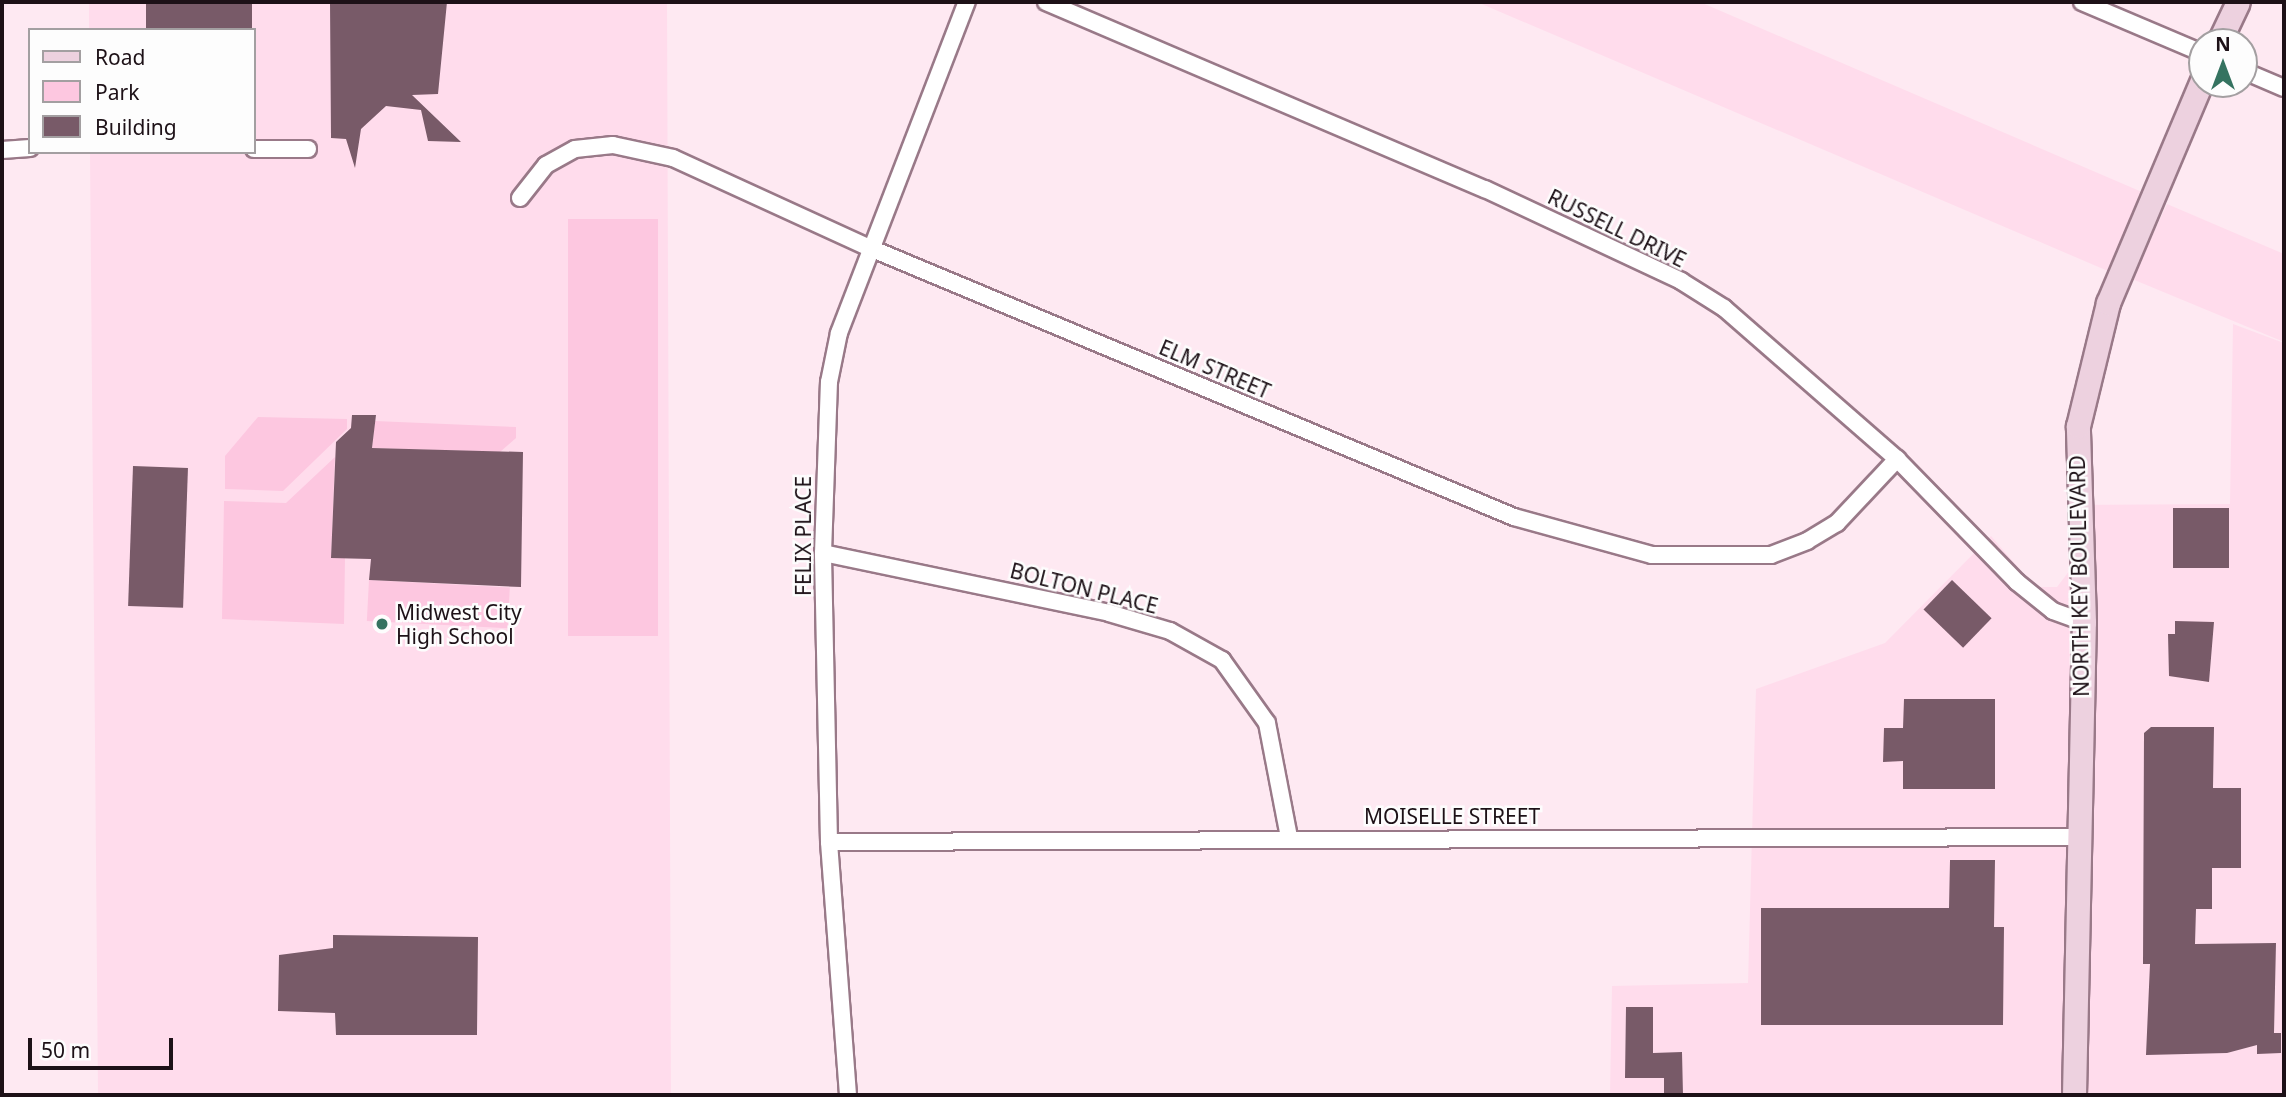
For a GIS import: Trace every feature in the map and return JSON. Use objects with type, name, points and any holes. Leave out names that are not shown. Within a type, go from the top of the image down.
[{"type":"street","name":"FELIX PLACE","points":[[848,1095],[829,842],[823,553],[829,382],[839,333],[967,2]]},
{"type":"street","name":"RUSSELL DRIVE","points":[[1046,2],[1632,254],[1724,308],[1897,459],[2017,582],[2053,611],[2084,622]]},
{"type":"street","points":[[2082,2],[2188,47]]},
{"type":"street","points":[[2226,28],[2238,2]]},
{"type":"street","points":[[2258,77],[2284,88]]},
{"type":"street","name":"NORTH KEY BOULEVARD","points":[[2074,1095],[2076,837],[2084,622],[2077,486],[2083,388],[2108,303],[2194,98]]},
{"type":"street","name":"ELM STREET","points":[[520,198],[560,155],[613,145],[673,158],[870,248],[1514,517],[1652,555],[1771,555],[1807,541],[1836,523],[1897,459]]},
{"type":"street","points":[[2,150],[28,148]]},
{"type":"street","points":[[256,149],[307,149]]},
{"type":"street","name":"BOLTON PLACE","points":[[823,553],[1109,613],[1170,631],[1222,660],[1267,723],[1289,838]]},
{"type":"street","name":"MOISELLE STREET","points":[[829,842],[1289,838],[2076,837]]},
{"type":"shaded area","name":"Midwest City High School","points":[[89,2],[667,2],[671,1095],[98,1095],[90,154],[256,154],[256,28],[89,28]]},
{"type":"shaded area","points":[[1477,2],[1700,2],[2142,192],[2108,271]]},
{"type":"shaded area","points":[[2167,204],[2284,254],[2284,342],[2132,279]]},
{"type":"shaded area","points":[[2233,324],[2284,343],[2284,1095],[1610,1095],[1612,986],[1748,983],[1756,689],[1885,643],[1991,536],[2035,587],[2057,587],[2070,570],[2070,505],[2230,504]]},
{"type":"green space","points":[[568,219],[658,219],[658,636],[568,636]]},
{"type":"green space","points":[[258,417],[347,419],[347,429],[283,491],[225,489],[225,456]]},
{"type":"green space","points":[[375,421],[516,427],[516,438],[500,452],[372,448]]},
{"type":"green space","points":[[335,457],[331,558],[345,558],[344,624],[222,619],[224,501],[286,503]]},
{"type":"green space","points":[[369,580],[510,587],[508,628],[367,621]]},
{"type":"building","points":[[146,2],[252,2],[252,28],[146,28]]},
{"type":"building","points":[[330,2],[447,2],[438,94],[412,95],[461,142],[428,141],[421,110],[386,106],[361,129],[355,168],[346,139],[331,138]]},
{"type":"building","points":[[352,415],[376,415],[372,448],[523,452],[521,587],[369,580],[371,559],[331,558],[336,442],[351,428]]},
{"type":"building","points":[[133,466],[188,468],[183,608],[128,606]]},
{"type":"building","points":[[2173,508],[2229,508],[2229,568],[2173,568]]},
{"type":"building","points":[[1952,580],[1992,618],[1963,648],[1924,609]]},
{"type":"building","points":[[2175,621],[2214,622],[2209,682],[2169,676],[2168,634],[2175,634]]},
{"type":"building","points":[[1904,699],[1995,699],[1995,789],[1903,789],[1903,761],[1883,762],[1884,728],[1903,728]]},
{"type":"building","points":[[2151,727],[2214,727],[2213,788],[2241,788],[2241,868],[2212,868],[2212,909],[2196,909],[2195,944],[2276,943],[2274,1033],[2281,1033],[2281,1053],[2257,1054],[2257,1045],[2227,1053],[2146,1055],[2150,964],[2143,964],[2144,733]]},
{"type":"building","points":[[1950,860],[1995,860],[1994,927],[2004,927],[2003,1025],[1761,1025],[1761,908],[1949,908]]},
{"type":"building","points":[[333,935],[478,937],[477,1035],[336,1035],[335,1013],[278,1011],[279,955],[333,948]]},
{"type":"building","points":[[1626,1007],[1653,1007],[1653,1053],[1682,1052],[1683,1095],[1664,1095],[1664,1078],[1625,1078]]},
{"type":"place","name":"Midwest City High School","points":[[382,624]]}]
